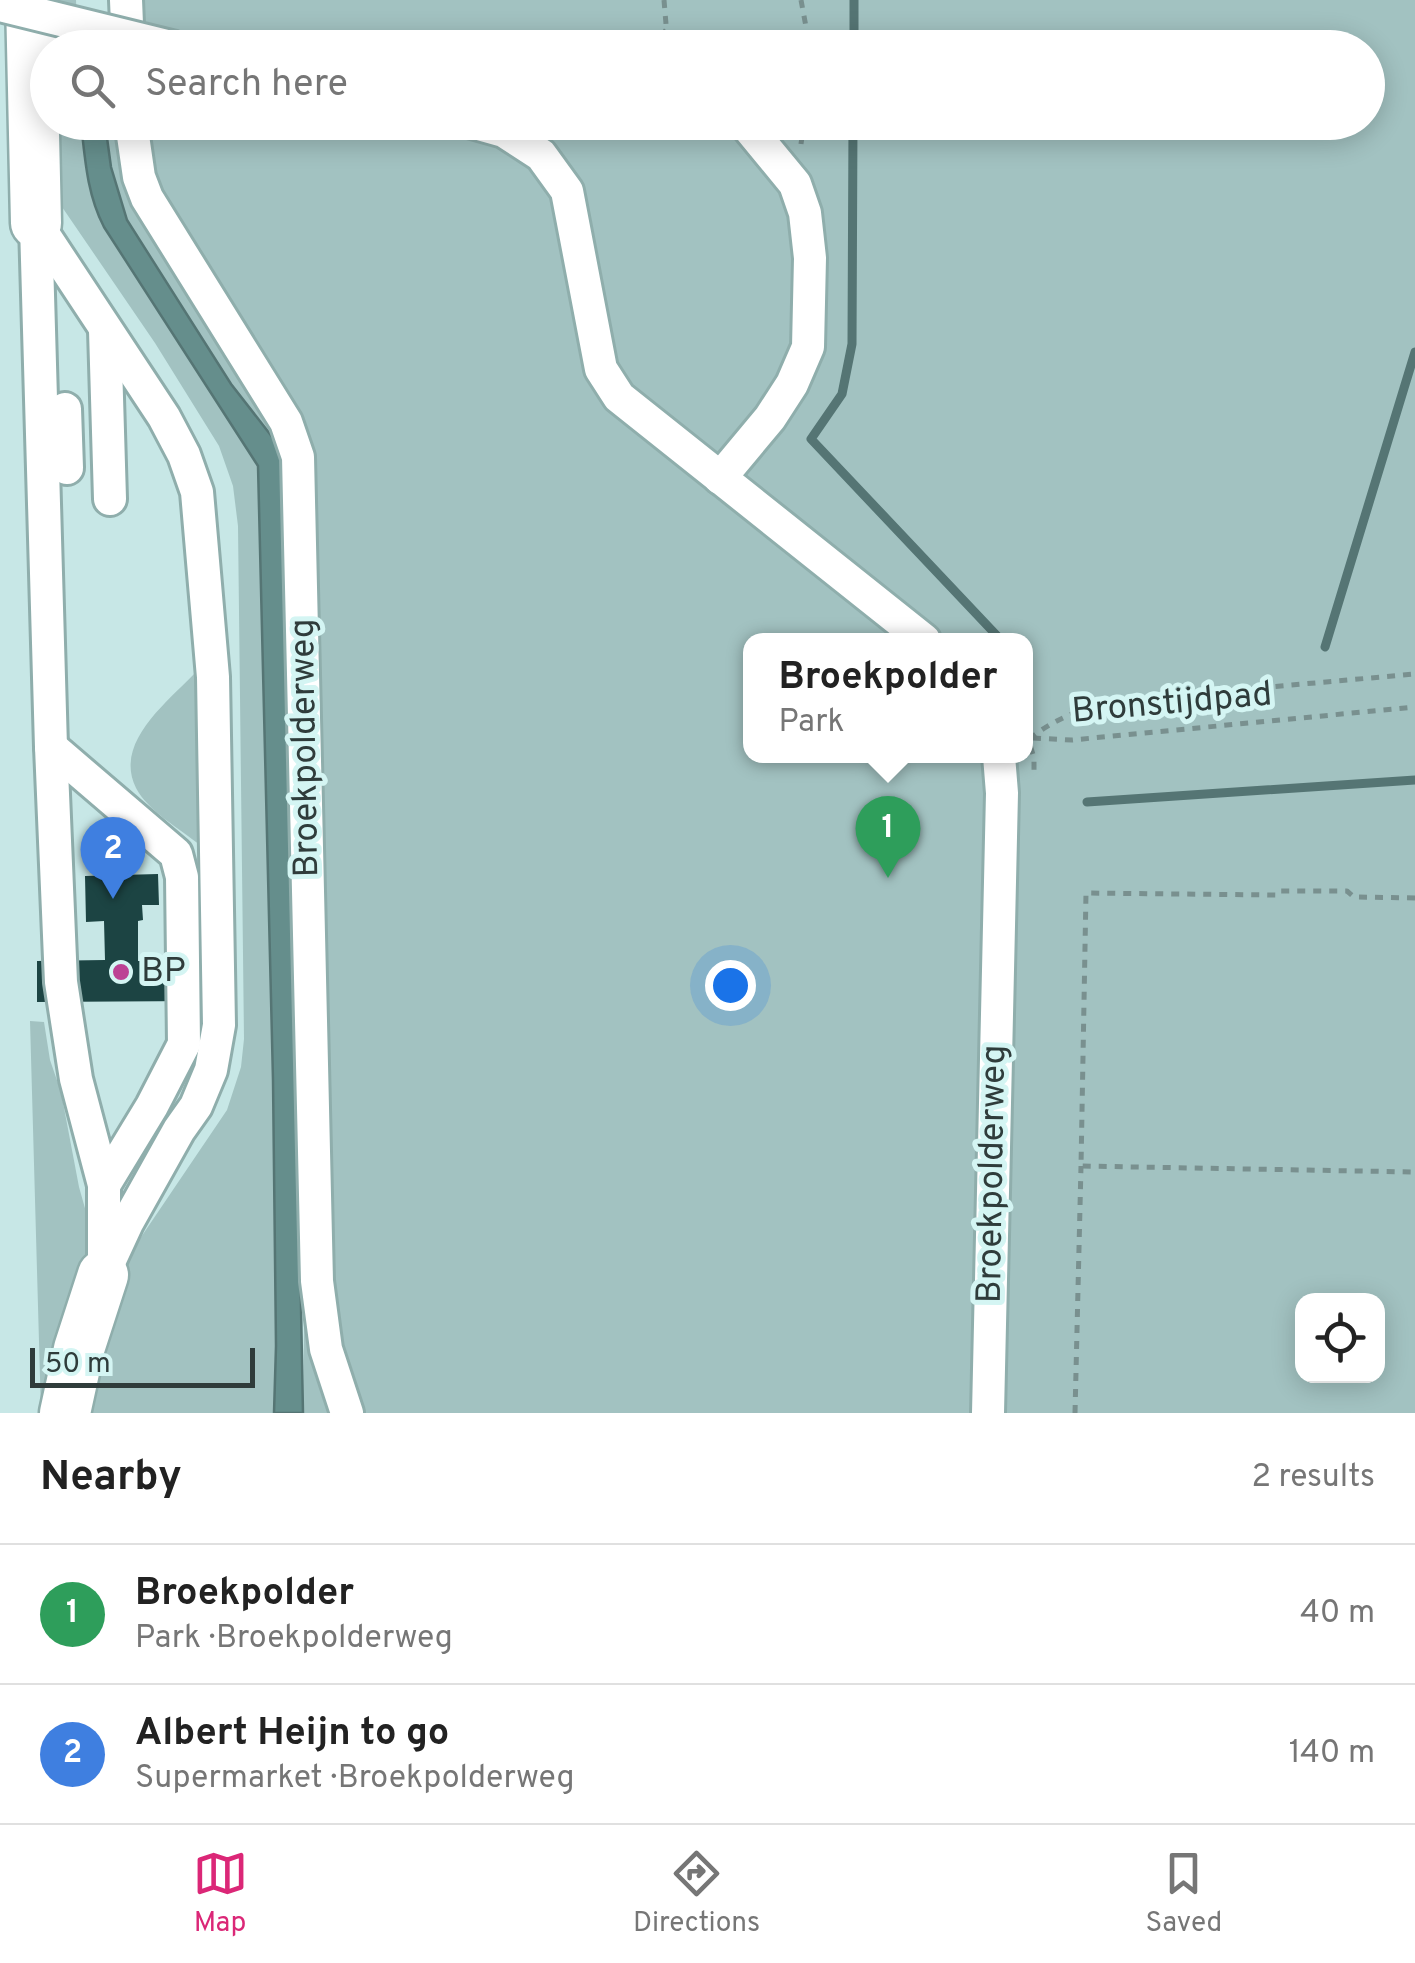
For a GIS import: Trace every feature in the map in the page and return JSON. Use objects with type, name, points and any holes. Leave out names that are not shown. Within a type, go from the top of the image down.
[{"type":"highway","points":[[31,0],[32,30]]},
{"type":"highway","points":[[34,140],[36,223]]},
{"type":"highway","points":[[65,1413],[79,1350],[103,1275]]},
{"type":"street","points":[[126,0],[127,30]]},
{"type":"street","points":[[0,5],[102,30]]},
{"type":"street","name":"Broekpolderweg","points":[[133,140],[147,198],[286,422],[298,457],[318,1281],[326,1350],[347,1413]]},
{"type":"street","points":[[518,140],[541,155],[567,191],[601,369],[619,398],[915,633]]},
{"type":"street","points":[[720,478],[785,395],[808,348],[810,258],[805,214],[795,184],[759,140]]},
{"type":"street","points":[[36,223],[164,417],[184,454],[197,492],[213,678],[219,1025],[210,1070],[196,1106],[178,1130],[103,1275]]},
{"type":"street","points":[[36,223],[62,982],[67,1034],[104,1185],[103,1275]]},
{"type":"street","points":[[105,330],[110,499]]},
{"type":"street","points":[[48,570],[69,545],[65,409]]},
{"type":"street","points":[[51,746],[176,854],[182,877],[184,1044],[104,1185]]},
{"type":"street","name":"Broekpolderweg","points":[[988,1413],[1002,794],[999,763]]},
{"type":"path","points":[[664,0],[667,29]]},
{"type":"path","points":[[801,0],[807,30]]},
{"type":"path","name":"Bronstijdpad","points":[[1033,732],[1086,706],[1124,700],[1415,674]]},
{"type":"path","name":"Bronstijdpad","points":[[1033,736],[1072,740],[1415,707]]},
{"type":"path","points":[[1075,1413],[1086,892],[1278,895],[1281,891],[1347,891],[1354,896],[1415,898]]},
{"type":"path","points":[[1081,1166],[1415,1172]]},
{"type":"shaded area","points":[[42,0],[76,0],[77,30],[43,30]]},
{"type":"shaded area","points":[[138,0],[1415,0],[1415,1413],[359,1413],[331,1306],[312,500],[157,197],[146,140],[1385,140],[1385,30],[139,30]]},
{"type":"shaded area","points":[[46,140],[83,140],[90,189],[104,227],[258,466],[273,1080],[274,1413],[80,1413],[83,1387],[115,1282],[227,1110],[241,1067],[244,1039],[238,526],[233,486],[219,446],[155,343],[47,185]]},
{"type":"shaded area","points":[[83,140],[107,140],[127,220],[231,384],[285,459],[303,1413],[274,1413],[273,1080],[258,466],[104,227],[90,189]]},
{"type":"shaded area","points":[[107,140],[129,140],[263,399],[280,447],[231,384],[127,220]]},
{"type":"shaded area","points":[[196,672],[205,843],[200,845],[148,804],[136,788],[131,771],[132,755],[147,724]]},
{"type":"shaded area","points":[[30,1021],[44,1022],[90,1226],[90,1250],[41,1413]]},
{"type":"shaded area","points":[[305,1252],[337,1413],[303,1413]]},
{"type":"building","points":[[158,874],[159,905],[142,905],[143,920],[138,921],[138,961],[198,960],[198,1001],[37,1002],[37,961],[105,960],[104,921],[86,922],[85,876]]},
{"type":"waterway","points":[[854,0],[854,30]]},
{"type":"waterway","points":[[853,140],[852,344],[842,394],[811,439],[994,633]]},
{"type":"waterway","points":[[1325,647],[1415,352]]},
{"type":"waterway","points":[[1087,802],[1415,780]]},
{"type":"place","name":"Broekpolder","points":[[888,878]]},
{"type":"place","name":"Albert Heijn to go","points":[[113,899]]},
{"type":"place","name":"BP","points":[[121,972]]}]
